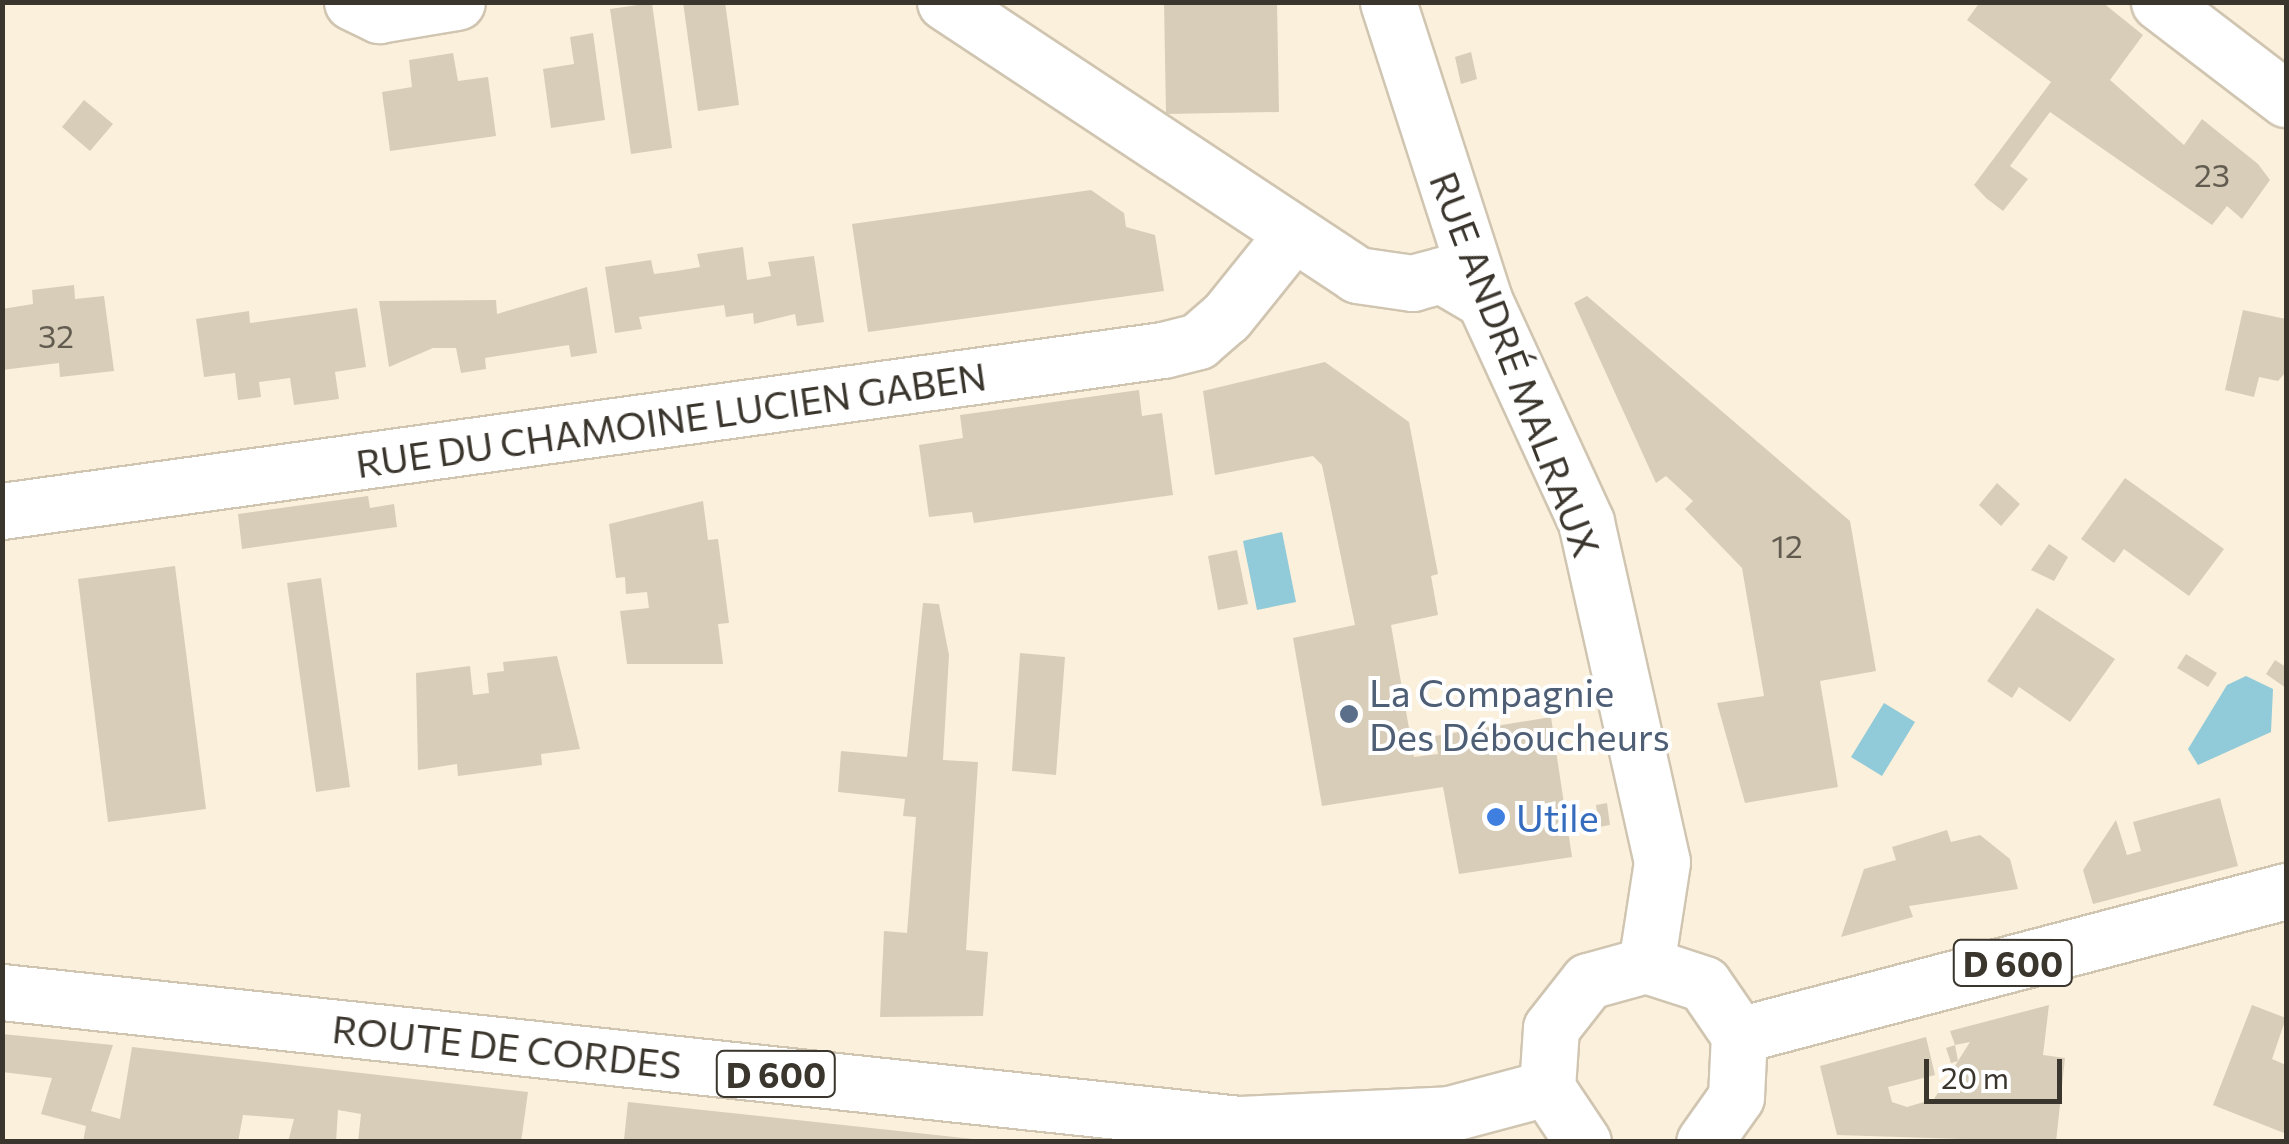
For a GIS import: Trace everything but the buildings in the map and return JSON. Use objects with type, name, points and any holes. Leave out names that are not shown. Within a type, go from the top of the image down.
[{"type":"street","points":[[352,2],[379,14],[458,2]]},
{"type":"street","points":[[945,2],[1357,275],[1412,283],[1441,276],[1484,300]]},
{"type":"street","name":"RUE ANDRÉ MALRAUX","points":[[1388,2],[1484,300],[1586,522],[1662,862],[1646,964]]},
{"type":"street","points":[[2159,2],[2286,99]]},
{"type":"street","name":"RUE DU CHAMOINE LUCIEN GABEN","points":[[2,512],[1163,350],[1198,342],[1226,317],[1292,235]]},
{"type":"street","name":"D 600","points":[[1739,1034],[2286,891]]},
{"type":"street","points":[[1582,1142],[1547,1088],[1544,1058],[1566,1002],[1616,968],[1646,964],[1704,984],[1739,1034],[1736,1097],[1704,1142]]},
{"type":"street","name":"ROUTE DE CORDES","points":[[2,992],[1240,1124],[1449,1114],[1547,1088]]},
{"type":"water","points":[[1282,532],[1296,602],[1257,610],[1243,541]]},
{"type":"water","points":[[2246,676],[2273,689],[2271,732],[2198,765],[2188,749],[2227,685]]},
{"type":"water","points":[[1884,703],[1915,722],[1882,776],[1851,757]]},
{"type":"place","name":"La Compagnie Des Déboucheurs","points":[[1349,714]]},
{"type":"place","name":"Utile","points":[[1496,817]]}]
